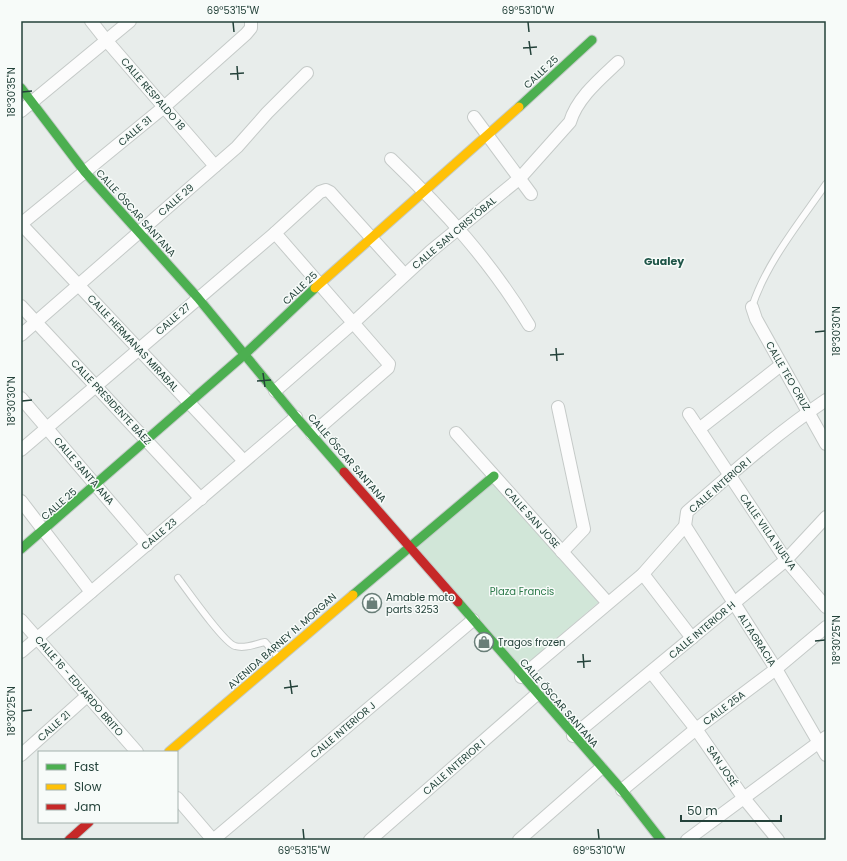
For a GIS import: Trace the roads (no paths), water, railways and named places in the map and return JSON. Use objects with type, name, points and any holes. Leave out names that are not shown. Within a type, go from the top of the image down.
[{"type":"street","name":"CALLE RESPALDO 18","points":[[91,21],[215,166]]},
{"type":"street","points":[[21,111],[130,21]]},
{"type":"street","name":"CALLE 31","points":[[21,224],[164,107],[246,34],[251,28],[251,21]]},
{"type":"street","name":"CALLE 25","points":[[21,549],[44,531],[244,355],[319,284],[488,136],[592,40]]},
{"type":"street","name":"CALLE SAN CRISTÓBAL","points":[[275,391],[353,323],[404,274],[458,227],[520,178],[570,122],[572,114],[593,86],[618,62]]},
{"type":"street","name":"CALLE 29","points":[[21,335],[237,147],[267,112],[307,73]]},
{"type":"street","name":"CALLE ÓSCAR SANTANA","points":[[21,88],[85,172],[138,233],[198,298],[296,417],[410,546],[521,677],[622,790],[661,840]]},
{"type":"street","points":[[474,117],[531,194]]},
{"type":"street","points":[[391,159],[458,227],[504,286],[529,325]]},
{"type":"street","name":"CALLE 27","points":[[21,450],[275,233],[320,192],[326,190],[330,192],[371,238]]},
{"type":"street","name":"CALLE HERMANAS MIRABAL","points":[[21,224],[244,461]]},
{"type":"street","points":[[275,233],[389,364],[388,368],[312,434]]},
{"type":"street","points":[[371,238],[404,274]]},
{"type":"street","name":"CALLE PRESIDENTE BÁEZ","points":[[21,306],[200,499]]},
{"type":"street","name":"CALLE TEO CRUZ","points":[[752,307],[756,319],[826,444]]},
{"type":"street","points":[[699,429],[781,365]]},
{"type":"street","name":"CALLE SANTA ANA","points":[[21,398],[147,545]]},
{"type":"street","name":"CALLE INTERIOR I","points":[[521,677],[607,602],[643,574],[685,526],[687,512],[808,412],[826,400]]},
{"type":"street","points":[[558,407],[584,529],[562,552]]},
{"type":"street","name":"CALLE VILLA NUEVA","points":[[689,414],[786,560],[826,607]]},
{"type":"street","name":"CALLE 23","points":[[21,652],[296,417]]},
{"type":"street","name":"CALLE SAN JOSE","points":[[456,433],[607,602]]},
{"type":"street","name":"AVENIDA BARNEY N. MORGAN","points":[[170,751],[494,476]]},
{"type":"street","points":[[21,501],[91,592]]},
{"type":"street","name":"CALLE INTERIOR H","points":[[573,736],[786,560],[826,517]]},
{"type":"street","name":"ALTAGRACIA","points":[[685,526],[822,739],[826,755]]},
{"type":"street","points":[[643,574],[692,638]]},
{"type":"street","name":"CALLE 16 - EDUARDO BRITO","points":[[21,620],[136,751]]},
{"type":"street","name":"CALLE INTERIOR J","points":[[213,840],[474,620]]},
{"type":"street","name":"CALLE 25A","points":[[622,790],[696,729],[776,669],[826,627]]},
{"type":"street","name":"SAN JOSÉ","points":[[651,672],[696,729],[744,797],[778,840]]},
{"type":"street","name":"CALLE INTERIOR I","points":[[370,840],[537,694]]},
{"type":"street","name":"CALLE 21","points":[[21,755],[87,696]]},
{"type":"street","points":[[687,840],[822,739]]},
{"type":"street","points":[[519,840],[601,768]]},
{"type":"street","points":[[178,799],[213,840]]},
{"type":"street","points":[[69,840],[89,823]]},
{"type":"lane","points":[[752,307],[757,291],[766,273],[826,184]]},
{"type":"lane","points":[[178,578],[222,635],[233,646],[243,648],[265,642],[279,658]]},
{"type":"place","name":"Amable moto parts 3253","points":[[372,603]]},
{"type":"place","name":"Tragos frozen","points":[[484,642]]},
{"type":"district","name":"Gualey","points":[[664,261]]},
{"type":"park label","name":"Plaza Francis","points":[[522,591]]}]
